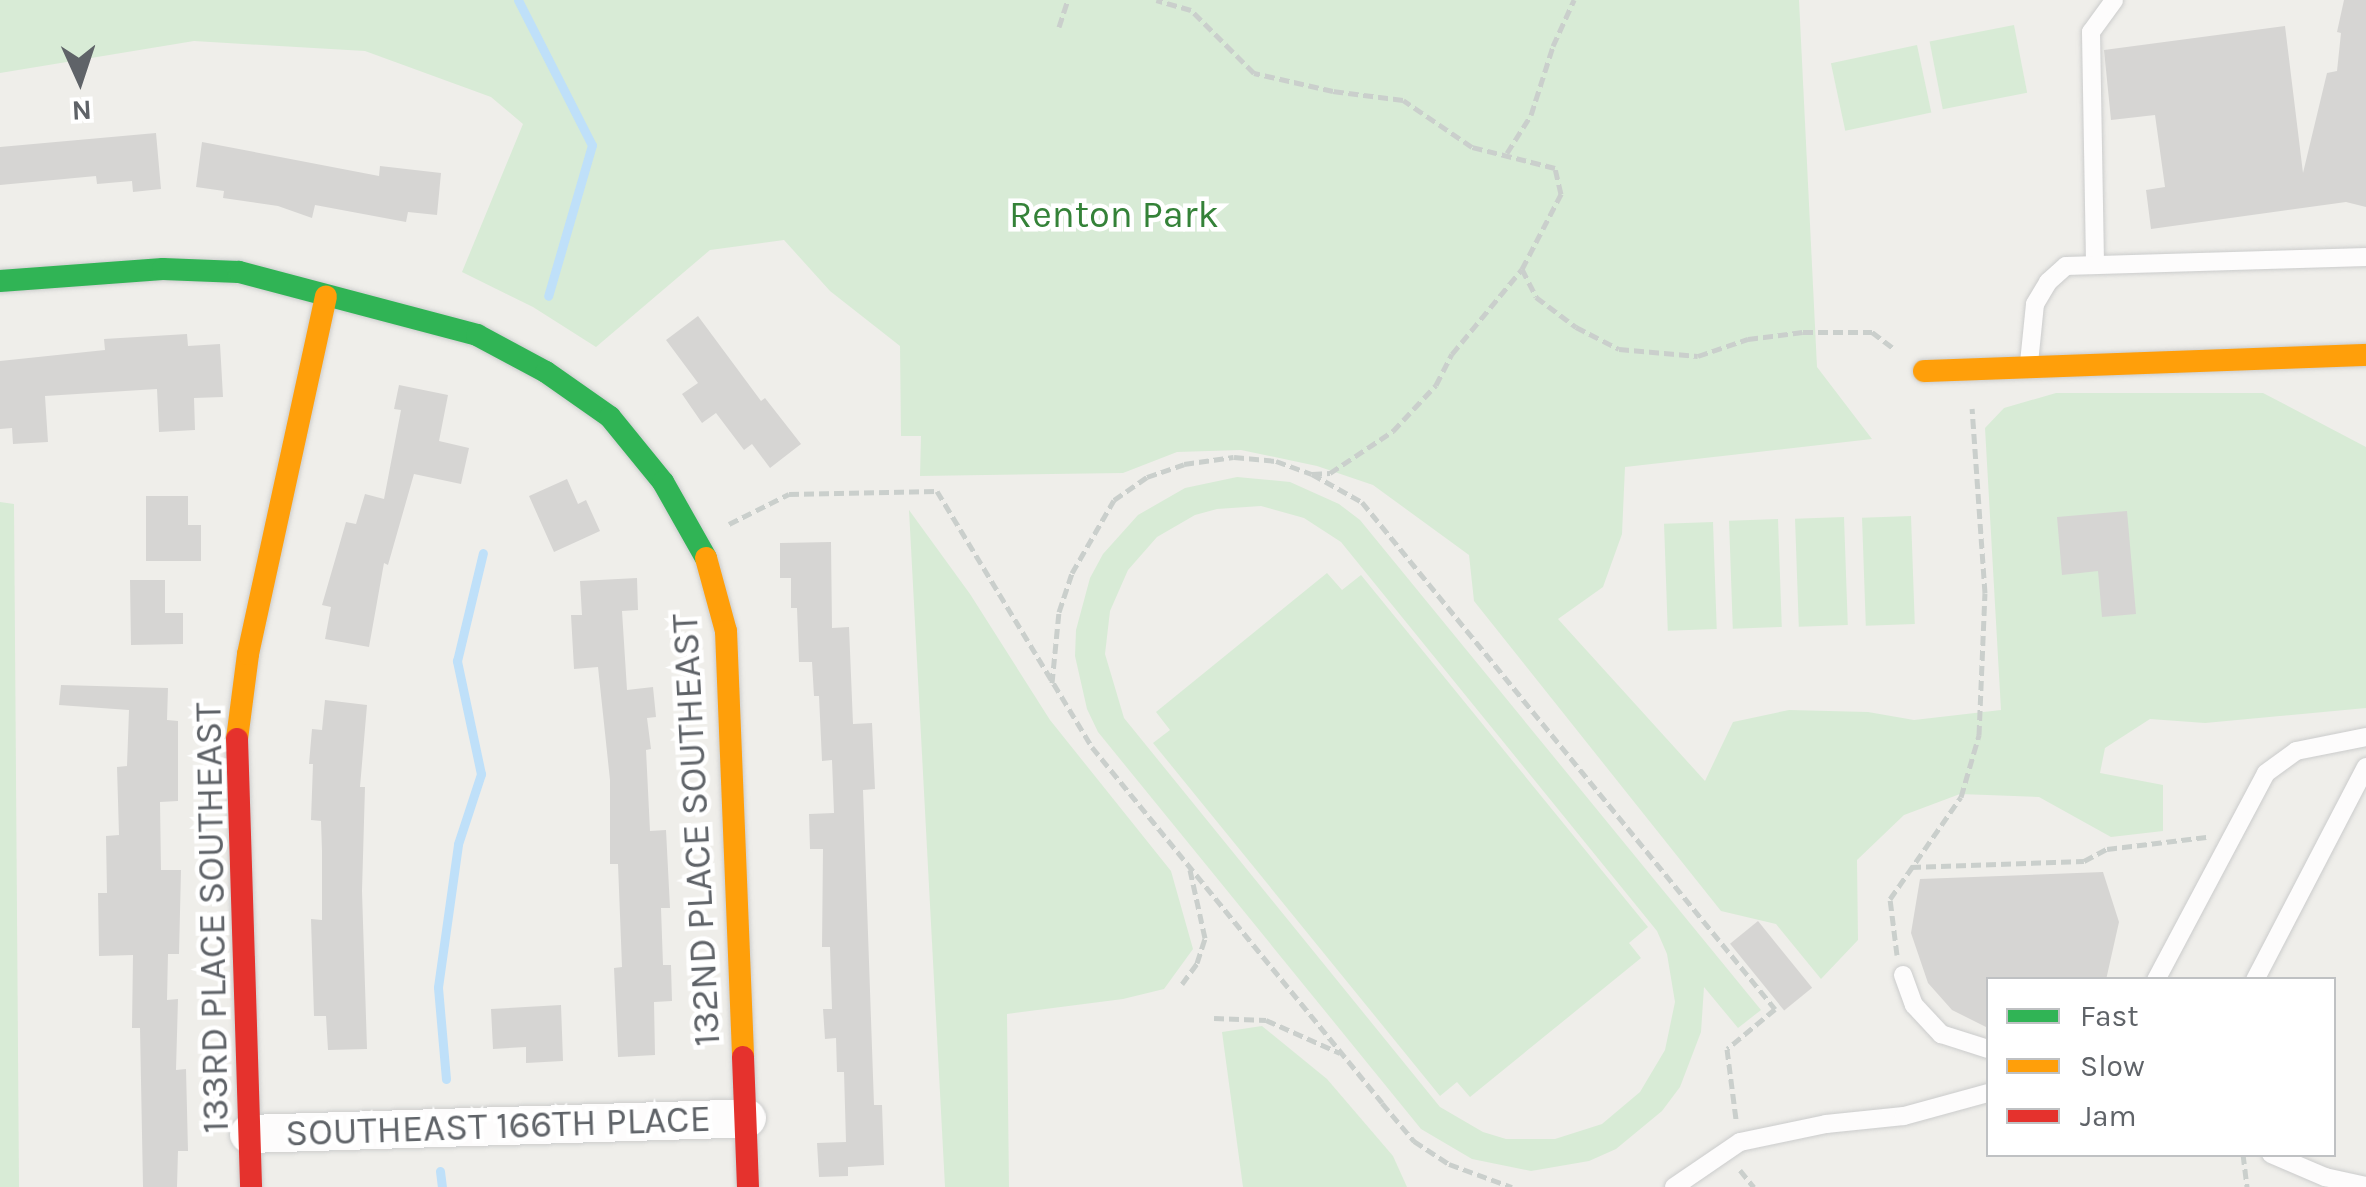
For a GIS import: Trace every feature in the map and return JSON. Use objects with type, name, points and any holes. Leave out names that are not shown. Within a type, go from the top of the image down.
[{"type":"street","name":"132ND PLACE SOUTHEAST","points":[[0,281],[194,268],[239,272],[477,335],[546,372],[610,417],[663,482],[713,571],[726,632],[748,1187]]},
{"type":"street","name":"133RD PLACE SOUTHEAST","points":[[251,1187],[237,724],[248,654],[326,296]]},
{"type":"street","points":[[1924,371],[2366,354]]},
{"type":"street","name":"SOUTHEAST 166TH PLACE","points":[[249,1134],[747,1118]]},
{"type":"lane","points":[[2095,262],[2092,32],[2114,0]]},
{"type":"lane","points":[[2030,367],[2032,318],[2048,282],[2066,266],[2095,262],[2366,257]]},
{"type":"lane","points":[[2158,977],[2266,773],[2296,751],[2366,736]]},
{"type":"lane","points":[[2257,977],[2364,768]]},
{"type":"lane","points":[[1902,975],[1914,1005],[1941,1034],[1986,1047]]},
{"type":"lane","points":[[1674,1187],[1740,1142],[1826,1124],[1904,1116],[1986,1094]]},
{"type":"lane","points":[[2278,1157],[2325,1177],[2366,1186]]},
{"type":"path","points":[[1059,27],[1068,0]]},
{"type":"path","points":[[1156,0],[1191,10],[1254,73],[1332,91],[1402,100],[1472,147],[1556,168],[1562,194],[1522,269],[1452,354],[1436,385],[1393,432],[1330,473],[1312,474]]},
{"type":"path","points":[[1507,153],[1531,115],[1553,46],[1574,0]]},
{"type":"path","points":[[1522,269],[1536,297],[1576,327],[1620,349],[1698,356],[1771,335],[1872,332],[1924,371]]},
{"type":"path","points":[[1902,975],[1893,942],[1890,899],[1961,797],[1980,736],[1985,593],[1976,416],[1952,370]]},
{"type":"path","points":[[1052,683],[1060,612],[1072,572],[1114,500],[1147,477],[1184,464],[1234,457],[1276,461],[1312,474],[1362,502],[1774,1009],[1727,1048],[1740,1142]]},
{"type":"path","points":[[696,541],[788,494],[937,491],[1092,747],[1342,1054],[1414,1141],[1449,1164],[1512,1187]]},
{"type":"path","points":[[1909,868],[2084,861],[2107,848],[2139,842],[2234,834]]},
{"type":"path","points":[[1182,984],[1197,963],[1205,938],[1190,867]]},
{"type":"path","points":[[1214,1018],[1266,1020],[1342,1054]]},
{"type":"path","points":[[2242,1157],[2246,1187]]},
{"type":"green space","name":"Renton Park","points":[[0,0],[1799,0],[1817,367],[1872,439],[1625,467],[1622,534],[1603,587],[1558,619],[1705,781],[1733,722],[1789,710],[1868,712],[1914,720],[2001,710],[1985,428],[2004,408],[2056,393],[2263,393],[2366,447],[2366,708],[2205,723],[2150,719],[2105,748],[2100,773],[2163,785],[2163,831],[2111,837],[2039,797],[1960,794],[1904,815],[1857,860],[1858,940],[1821,979],[1776,924],[1721,911],[1474,601],[1469,555],[1373,485],[1317,466],[1241,450],[1177,452],[1123,473],[920,476],[921,436],[901,436],[900,346],[830,291],[784,240],[710,250],[596,347],[533,307],[462,272],[523,124],[491,97],[365,51],[194,41],[0,73]]},
{"type":"green space","points":[[2014,25],[2027,93],[1943,109],[1930,41]]},
{"type":"green space","points":[[1917,45],[1931,112],[1845,131],[1831,63]]},
{"type":"green space","points":[[1237,477],[1290,482],[1339,504],[1360,520],[1761,1010],[1738,1028],[1704,987],[1701,1032],[1680,1087],[1662,1111],[1616,1149],[1589,1161],[1531,1171],[1472,1159],[1421,1129],[1098,732],[1087,709],[1075,656],[1076,630],[1090,578],[1103,554],[1138,515],[1185,488]],"holes":[[[1261,506],[1304,518],[1341,542],[1657,931],[1667,954],[1675,1002],[1665,1050],[1640,1092],[1602,1124],[1555,1139],[1506,1139],[1483,1132],[1440,1107],[1124,718],[1105,654],[1110,611],[1128,570],[1157,537],[1195,515],[1217,509]]]},
{"type":"green space","points":[[0,502],[14,504],[19,1187],[0,1187]]},
{"type":"green space","points":[[909,510],[970,594],[1050,720],[1171,871],[1193,949],[1164,989],[1123,999],[1007,1014],[1009,1187],[945,1187]]},
{"type":"green space","points":[[1911,516],[1915,624],[1866,626],[1862,518]]},
{"type":"green space","points":[[1844,517],[1848,625],[1799,627],[1795,519]]},
{"type":"green space","points":[[1778,519],[1782,627],[1733,629],[1729,521]]},
{"type":"green space","points":[[1713,522],[1717,629],[1668,631],[1664,524]]},
{"type":"green space","points":[[1327,573],[1342,590],[1361,575],[1648,927],[1629,943],[1641,958],[1470,1097],[1457,1082],[1440,1096],[1153,743],[1170,730],[1156,712]]},
{"type":"green space","points":[[1262,1026],[1327,1079],[1393,1156],[1407,1187],[1243,1187],[1222,1032]]},
{"type":"building","points":[[2344,0],[2366,0],[2366,207],[2346,202],[2151,229],[2146,190],[2165,187],[2155,115],[2111,120],[2104,50],[2285,26],[2303,173],[2327,73],[2337,71],[2341,33],[2337,32]]},
{"type":"building","points":[[156,133],[161,189],[133,192],[132,181],[97,184],[96,176],[0,185],[0,147]]},
{"type":"building","points":[[202,142],[379,176],[380,166],[441,173],[437,215],[408,212],[406,222],[315,205],[312,218],[278,206],[223,198],[224,191],[196,187]]},
{"type":"building","points":[[698,316],[761,401],[765,398],[801,444],[770,468],[752,444],[744,450],[716,413],[702,423],[682,394],[698,383],[666,340]]},
{"type":"building","points":[[187,334],[188,346],[220,344],[223,397],[194,398],[195,430],[159,432],[157,389],[45,396],[48,442],[13,444],[12,428],[0,429],[0,361],[105,350],[104,339]]},
{"type":"building","points":[[399,385],[448,395],[439,441],[469,448],[461,484],[414,474],[388,565],[384,563],[369,647],[325,639],[331,607],[322,605],[346,522],[356,524],[365,494],[384,499],[401,410],[394,409]]},
{"type":"building","points":[[567,479],[578,504],[586,500],[600,531],[554,552],[529,496]]},
{"type":"building","points":[[146,496],[188,496],[188,525],[201,525],[201,561],[146,561]]},
{"type":"building","points":[[2127,511],[2136,614],[2102,617],[2098,571],[2062,575],[2057,517]]},
{"type":"building","points":[[831,542],[832,628],[849,627],[853,724],[872,723],[875,789],[863,790],[874,1105],[882,1105],[884,1165],[848,1167],[848,1176],[819,1177],[817,1143],[846,1142],[844,1072],[837,1072],[836,1038],[825,1039],[823,1009],[832,1009],[830,947],[822,947],[823,849],[810,849],[809,814],[834,813],[832,760],[822,761],[819,696],[814,696],[812,662],[799,662],[797,608],[791,608],[791,578],[780,578],[780,543]]},
{"type":"building","points":[[637,578],[638,610],[622,611],[627,690],[653,687],[656,717],[647,718],[651,749],[646,750],[650,831],[666,830],[670,908],[661,908],[663,965],[671,965],[672,1001],[654,1002],[655,1055],[618,1057],[614,968],[622,967],[618,864],[610,864],[610,780],[598,667],[574,669],[571,615],[582,615],[580,581]]},
{"type":"building","points":[[130,580],[165,580],[165,613],[183,613],[183,644],[131,645]]},
{"type":"building","points":[[61,685],[168,688],[167,720],[178,721],[178,801],[160,802],[161,870],[181,870],[179,954],[168,954],[167,1000],[178,999],[176,1070],[186,1069],[188,1151],[178,1151],[177,1187],[143,1187],[140,1028],[132,1028],[133,955],[99,956],[98,893],[107,893],[106,836],[119,835],[117,767],[127,766],[129,710],[59,705]]},
{"type":"building","points":[[325,700],[367,705],[360,787],[365,787],[362,891],[367,1049],[328,1050],[326,1016],[314,1016],[311,919],[322,920],[322,851],[321,821],[311,820],[313,764],[309,764],[312,729],[322,730]]},
{"type":"building","points":[[2103,872],[2119,922],[2107,977],[1986,977],[1986,1027],[1952,1010],[1928,983],[1911,933],[1920,879]]},
{"type":"building","points":[[1758,921],[1812,988],[1784,1010],[1730,944]]},
{"type":"building","points":[[561,1005],[563,1061],[526,1063],[526,1047],[493,1049],[491,1009]]},
{"type":"waterway","points":[[518,0],[592,145],[548,296]]},
{"type":"waterway","points":[[446,1079],[438,987],[458,844],[481,774],[457,661],[483,553]]},
{"type":"waterway","points":[[440,1171],[442,1187]]},
{"type":"traffic: fast","points":[[0,281],[163,269],[239,272],[477,335],[546,372],[610,417],[663,482],[706,558]]},
{"type":"traffic: slow","points":[[237,739],[248,654],[326,296]]},
{"type":"traffic: slow","points":[[1924,371],[2366,355]]},
{"type":"traffic: slow","points":[[706,558],[726,631],[743,1057]]},
{"type":"traffic: jam","points":[[237,739],[251,1187]]},
{"type":"traffic: jam","points":[[743,1057],[748,1187]]}]
